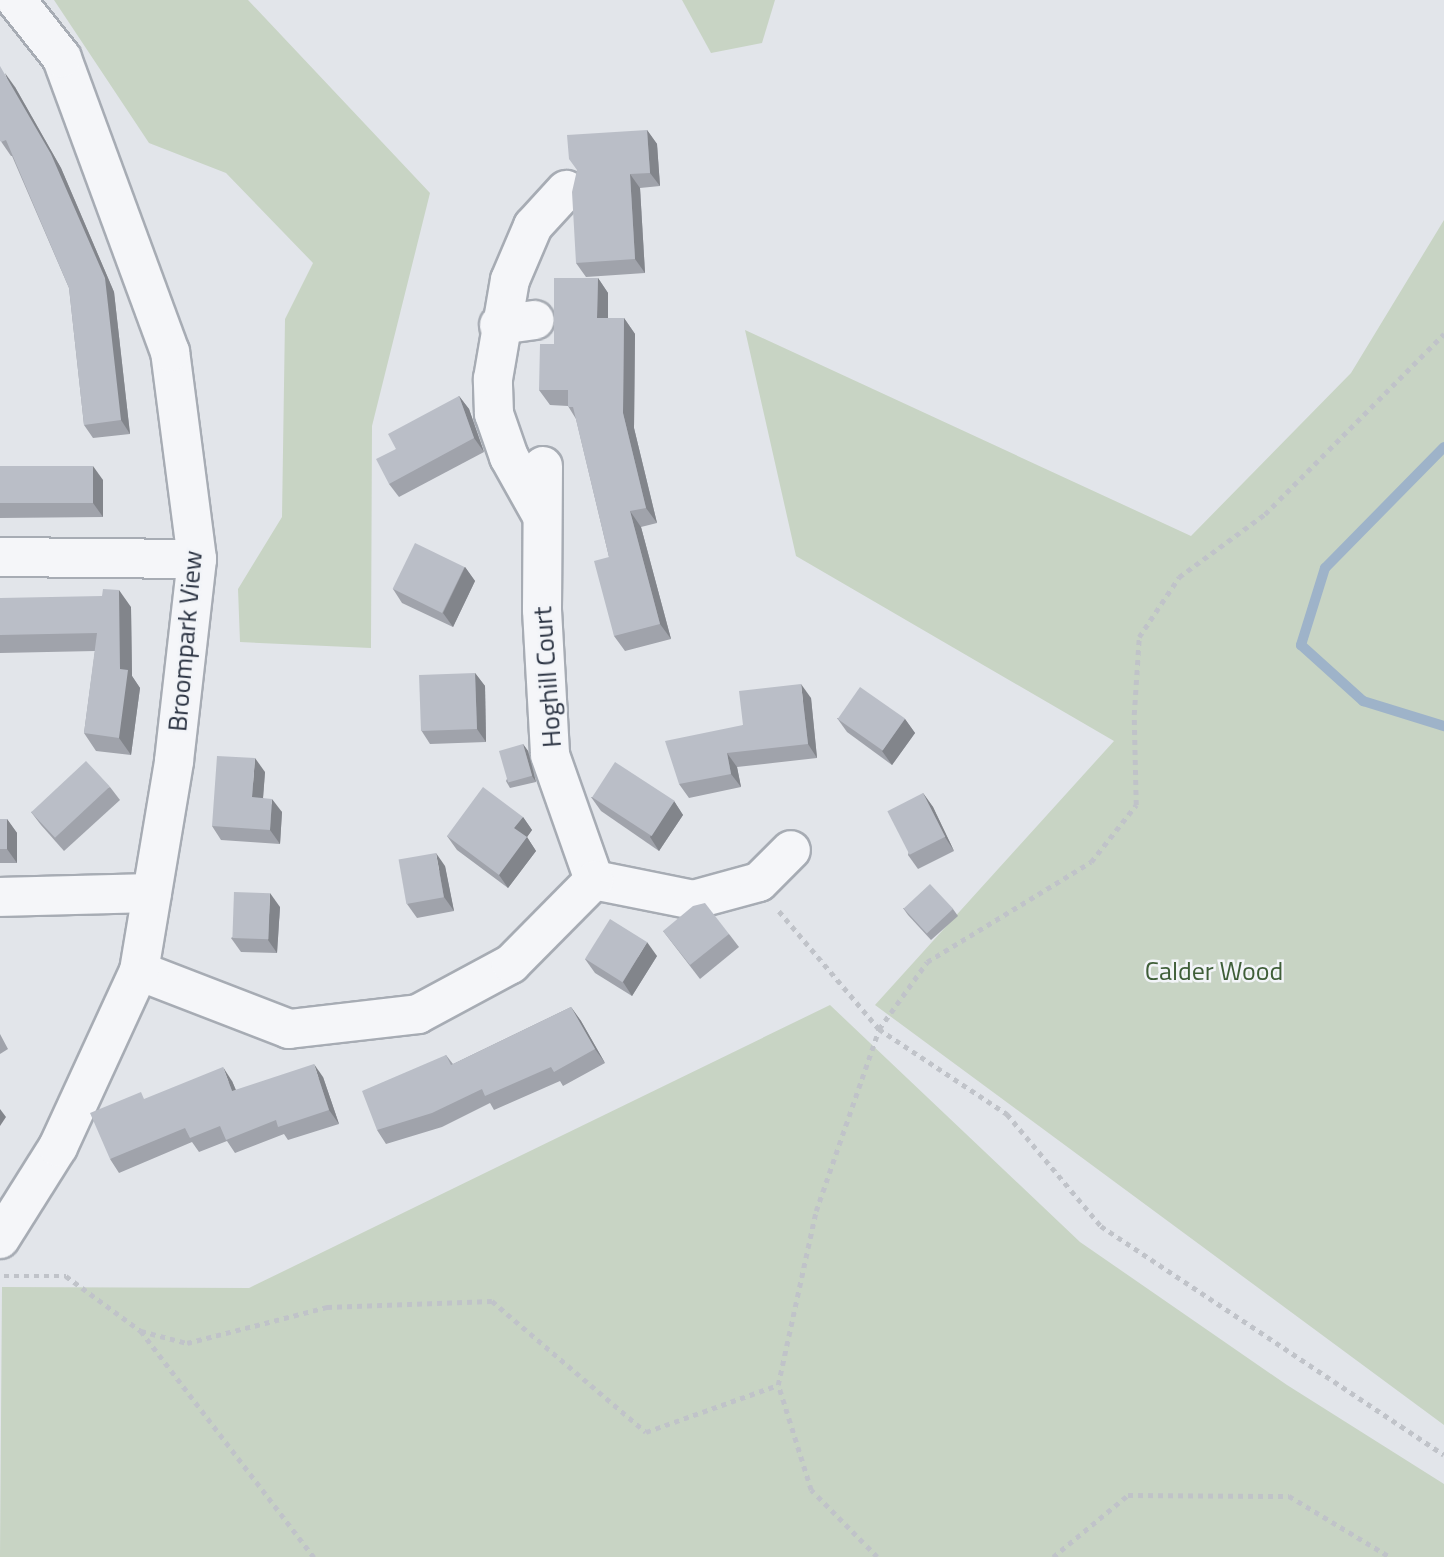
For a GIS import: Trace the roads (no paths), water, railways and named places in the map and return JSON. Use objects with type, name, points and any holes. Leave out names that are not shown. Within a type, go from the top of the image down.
[{"type":"street","name":"Broompark View","points":[[0,1239],[58,1147],[139,971],[174,761],[197,559],[170,352],[62,58],[16,0]]},
{"type":"street","points":[[542,516],[523,489],[494,414],[517,323],[510,280],[533,226],[566,190]]},
{"type":"street","name":"Hoghill Court","points":[[543,466],[541,610],[550,755],[594,880]]},
{"type":"street","points":[[0,557],[197,559]]},
{"type":"street","points":[[139,971],[289,1030],[418,1014],[511,964],[594,880],[693,900],[759,882],[791,850]]},
{"type":"street","points":[[0,897],[152,893]]},
{"type":"waterway","points":[[1444,447],[1325,568],[1301,645],[1363,701],[1444,726]]},
{"type":"park label","name":"Calder Wood","points":[[1214,971]]}]
